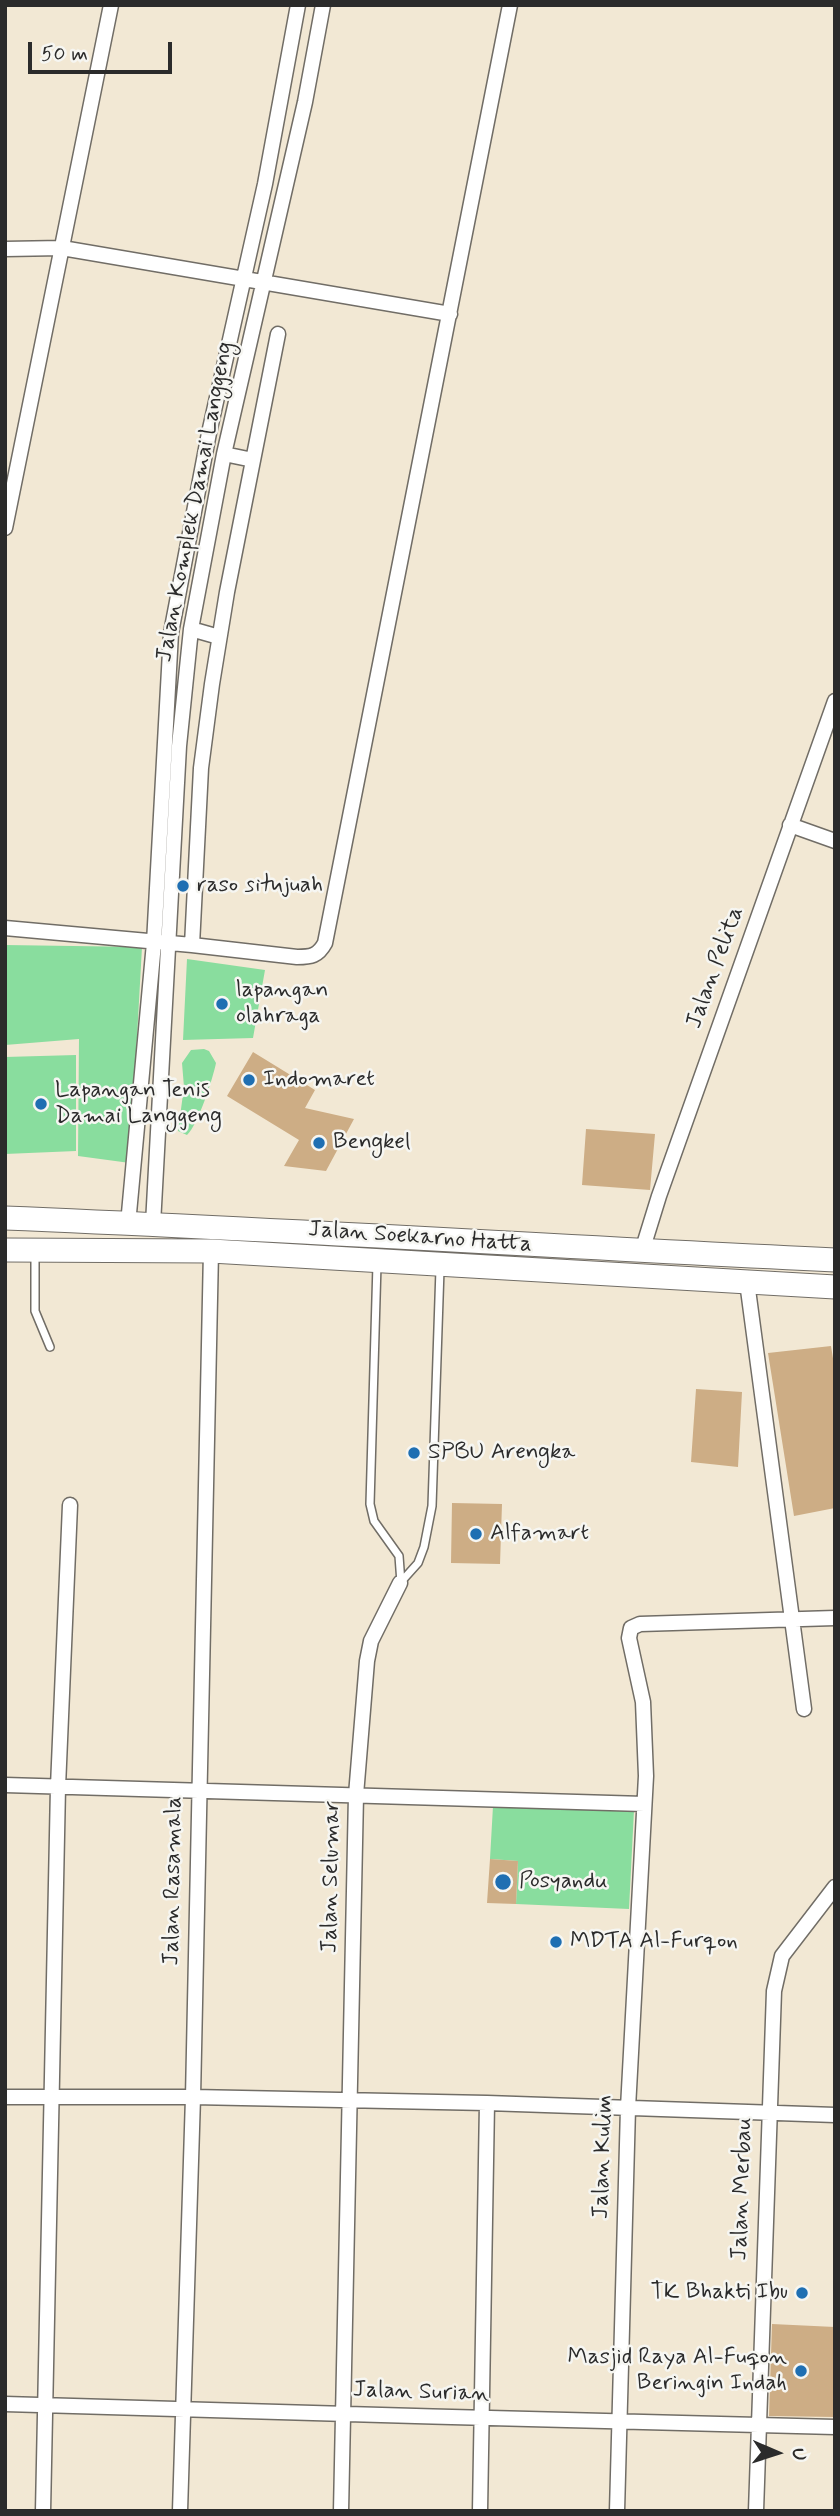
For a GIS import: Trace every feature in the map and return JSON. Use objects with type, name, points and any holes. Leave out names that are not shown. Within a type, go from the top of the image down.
[{"type":"main road","name":"Jalan Soekarno Hatta","points":[[5,1218],[243,1227],[835,1260]]},
{"type":"main road","name":"Jalan Soekarno Hatta","points":[[5,1250],[211,1251],[835,1287]]},
{"type":"street","points":[[5,528],[111,5]]},
{"type":"street","name":"Jalan Komplek Damai Langgeng","points":[[153,1224],[161,943],[172,746],[171,633],[209,433],[245,279],[298,5]]},
{"type":"street","name":"Jalan Komplek Damai Langgeng","points":[[172,746],[224,454],[305,102],[323,5]]},
{"type":"street","points":[[5,928],[297,957],[311,957],[320,952],[325,943],[510,5]]},
{"type":"street","points":[[281,97],[305,102]]},
{"type":"street","points":[[5,249],[62,248],[450,314]]},
{"type":"street","points":[[192,945],[203,748],[219,637],[278,334]]},
{"type":"street","points":[[224,454],[253,460]]},
{"type":"street","points":[[191,629],[219,637]]},
{"type":"street","name":"Jalan Pelita","points":[[642,1251],[659,1196],[835,701]]},
{"type":"street","points":[[172,746],[203,748]]},
{"type":"street","points":[[790,825],[835,841]]},
{"type":"street","name":"Jalan Komplek Damai Langgeng","points":[[128,1224],[161,943]]},
{"type":"street","name":"Jalan Rasamala","points":[[180,2511],[193,2097],[211,1251]]},
{"type":"street","points":[[747,1282],[804,1709]]},
{"type":"street","points":[[43,2511],[58,1787],[70,1505]]},
{"type":"street","name":"Jalan Selumar","points":[[341,2511],[356,1795],[371,1641],[400,1583]]},
{"type":"street","points":[[791,1619],[835,1618]]},
{"type":"street","name":"Jalan Kulim","points":[[617,2511],[628,2108],[646,1776],[643,1702],[629,1638],[631,1628],[640,1624],[791,1619]]},
{"type":"street","points":[[5,1785],[644,1804]]},
{"type":"street","name":"Jalan Merbau","points":[[756,2511],[774,1991],[782,1956],[835,1887]]},
{"type":"street","points":[[5,2097],[349,2100],[835,2115]]},
{"type":"street","points":[[480,2511],[487,2103]]},
{"type":"street","name":"Jalan Surian","points":[[5,2404],[835,2427]]},
{"type":"lane","points":[[35,1251],[35,1311],[50,1346]]},
{"type":"lane","points":[[377,1261],[370,1504],[374,1521],[399,1556],[400,1583]]},
{"type":"lane","points":[[400,1583],[418,1563],[432,1506],[440,1265]]},
{"type":"green space","points":[[5,945],[142,947],[130,1163],[78,1156],[79,1039],[5,1045]]},
{"type":"green space","name":"lapangan olahraga","points":[[187,959],[265,970],[253,1038],[183,1040]]},
{"type":"green space","points":[[191,1050],[209,1051],[216,1063],[200,1112],[187,1135],[178,1131],[184,1087],[182,1063]]},
{"type":"green space","name":"Lapangan Tenis Damai Langgeng","points":[[76,1055],[76,1151],[5,1154],[5,1057]]},
{"type":"green space","points":[[493,1806],[634,1810],[629,1909],[516,1904],[518,1861],[490,1859]]},
{"type":"building","points":[[253,1052],[315,1090],[305,1108],[354,1119],[326,1171],[284,1166],[299,1140],[227,1096]]},
{"type":"building","points":[[586,1129],[655,1134],[650,1190],[582,1185]]},
{"type":"building","points":[[831,1346],[835,1371],[835,1508],[794,1516],[768,1353]]},
{"type":"building","points":[[696,1389],[742,1392],[738,1467],[691,1462]]},
{"type":"building","name":"Alfamart","points":[[452,1503],[502,1504],[500,1564],[451,1563]]},
{"type":"building","name":"Posyandu","points":[[490,1859],[518,1861],[516,1904],[487,1903]]},
{"type":"building","name":"Masjid Raya Al-Fuqon Beringin Indah","points":[[772,2324],[835,2327],[835,2417],[769,2416]]},
{"type":"place","name":"raso situjuah","points":[[183,886]]},
{"type":"place","name":"lapangan olahraga","points":[[222,1004]]},
{"type":"place","name":"Indomaret","points":[[249,1080]]},
{"type":"place","name":"Lapangan Tenis Damai Langgeng","points":[[41,1104]]},
{"type":"place","name":"Bengkel","points":[[319,1143]]},
{"type":"place","name":"SPBU Arengka","points":[[414,1453]]},
{"type":"place","name":"Alfamart","points":[[476,1534]]},
{"type":"place","name":"Posyandu","points":[[503,1882]]},
{"type":"place","name":"MDTA Al-Furqon","points":[[556,1942]]},
{"type":"place","name":"TK Bhakti Ibu","points":[[802,2293]]},
{"type":"place","name":"Masjid Raya Al-Fuqon Beringin Indah","points":[[801,2371]]}]
